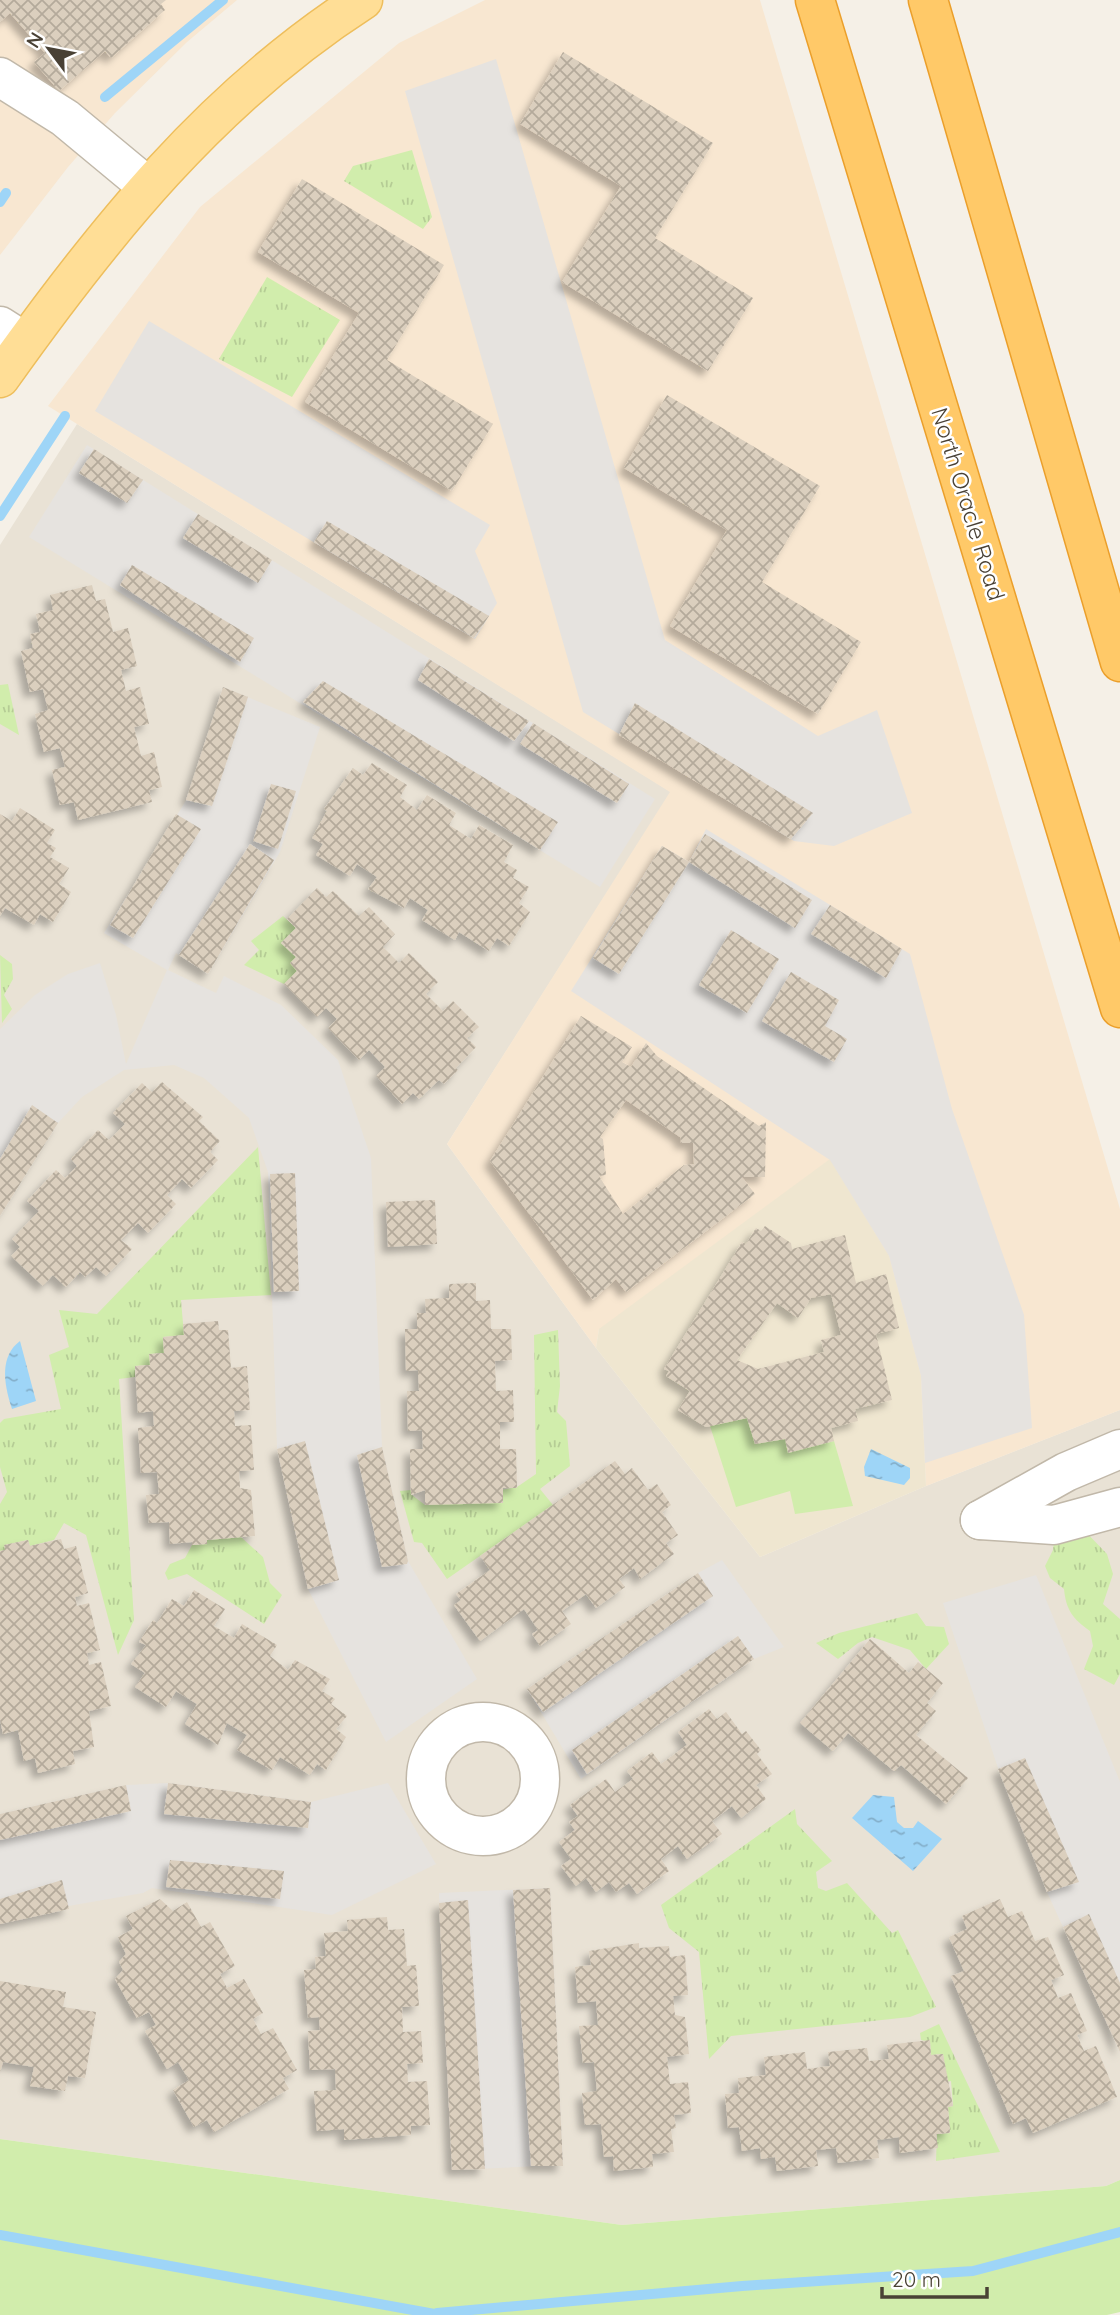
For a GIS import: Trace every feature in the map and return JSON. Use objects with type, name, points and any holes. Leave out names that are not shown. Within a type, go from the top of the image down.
[{"type":"highway","name":"North Oracle Road","points":[[815,0],[1120,1008]]},
{"type":"highway","points":[[928,0],[1120,662]]},
{"type":"main road","points":[[0,378],[13,334],[97,246],[147,186],[271,66],[314,32],[363,0]]},
{"type":"lane","points":[[0,77],[65,118],[147,186]]},
{"type":"lane","points":[[1120,1449],[1066,1472],[980,1520],[1054,1525],[1120,1507]]},
{"type":"shaded area","points":[[0,0],[237,0],[187,42],[115,113],[68,167],[0,255]]},
{"type":"shaded area","points":[[485,0],[760,0],[1120,1209],[1120,1410],[926,1486],[921,1376],[599,1329],[596,1348],[447,1144],[670,792],[48,406],[200,207],[399,43]]},
{"type":"shaded area","points":[[496,59],[665,640],[818,736],[877,710],[912,813],[834,846],[794,841],[583,712],[405,91]]},
{"type":"shaded area","points":[[149,321],[490,525],[475,551],[497,603],[475,639],[95,411]]},
{"type":"shaded area","points":[[77,424],[671,792],[447,1144],[596,1348],[760,1557],[926,1486],[1120,1410],[1120,2180],[1106,2186],[622,2225],[0,2139],[0,545]]},
{"type":"shaded area","points":[[87,445],[655,799],[600,887],[29,537]]},
{"type":"shaded area","points":[[223,687],[320,727],[280,852],[208,974],[176,953],[168,970],[216,993],[224,976],[281,1005],[338,1060],[371,1158],[382,1447],[408,1561],[477,1679],[386,1742],[308,1589],[277,1449],[268,1172],[249,1118],[204,1078],[174,1065],[124,1070],[82,1097],[58,1123],[0,1216],[0,1029],[35,995],[68,974],[100,963],[116,1015],[126,1064],[167,970],[104,933],[187,799]]},
{"type":"shaded area","points":[[706,829],[910,954],[952,1109],[1024,1315],[1032,1428],[925,1463],[921,1376],[889,1256],[830,1160],[571,991],[662,846],[689,862]]},
{"type":"shaded area","points":[[830,1159],[889,1256],[921,1376],[926,1486],[760,1557],[596,1348],[599,1329]]},
{"type":"shaded area","points":[[722,1560],[784,1647],[754,1659],[581,1779],[527,1689],[698,1573]]},
{"type":"shaded area","points":[[1036,1575],[1120,1782],[1120,2052],[1047,1892],[1001,1777],[943,1603]]},
{"type":"shaded area","points":[[168,1783],[311,1802],[388,1783],[436,1864],[332,1915],[152,1888],[143,1893],[0,1918],[0,1814],[127,1785]]},
{"type":"shaded area","points":[[550,1888],[563,2165],[452,2170],[439,1893]]},
{"type":"green space","points":[[412,150],[432,217],[423,229],[344,181],[353,166]]},
{"type":"green space","points":[[267,277],[340,320],[292,397],[219,359]]},
{"type":"green space","points":[[8,684],[19,735],[0,724],[0,685]]},
{"type":"green space","points":[[283,916],[296,928],[281,943],[296,957],[297,971],[284,984],[244,965],[259,950],[251,941]]},
{"type":"green space","points":[[0,955],[12,964],[13,979],[4,995],[12,1009],[2,1023]]},
{"type":"green space","points":[[258,1147],[271,1295],[181,1300],[184,1335],[163,1337],[164,1353],[150,1354],[150,1365],[135,1366],[135,1377],[119,1379],[134,1620],[118,1655],[86,1535],[64,1523],[54,1540],[30,1546],[28,1540],[5,1545],[5,1550],[0,1551],[0,1504],[7,1492],[0,1467],[0,1423],[4,1419],[61,1409],[49,1355],[69,1347],[59,1310],[97,1314]]},
{"type":"green space","points":[[558,1330],[560,1386],[557,1412],[566,1421],[570,1466],[540,1489],[553,1505],[447,1579],[422,1543],[414,1542],[400,1491],[411,1490],[412,1495],[425,1505],[517,1487],[536,1474],[534,1335]]},
{"type":"green space","points":[[747,1418],[755,1444],[785,1439],[789,1452],[834,1441],[853,1506],[795,1514],[790,1491],[736,1507],[710,1426]]},
{"type":"green space","points":[[1083,1529],[1107,1554],[1113,1574],[1103,1604],[1120,1619],[1120,1674],[1114,1685],[1084,1669],[1093,1646],[1090,1631],[1071,1613],[1064,1589],[1050,1578],[1045,1566],[1053,1550],[1054,1540]]},
{"type":"green space","points":[[241,1537],[263,1557],[270,1583],[282,1595],[264,1624],[187,1574],[168,1580],[165,1573],[170,1564],[185,1558],[192,1545],[207,1544],[207,1540]]},
{"type":"green space","points":[[917,1613],[926,1626],[944,1627],[949,1644],[926,1669],[910,1650],[872,1637],[858,1643],[838,1659],[816,1643],[839,1633]]},
{"type":"green space","points":[[795,1809],[797,1824],[832,1861],[816,1872],[818,1888],[826,1891],[847,1883],[892,1933],[898,1930],[936,2007],[910,2017],[731,2036],[709,2059],[699,1952],[669,1928],[661,1905]]},
{"type":"green space","points":[[939,2024],[1000,2152],[936,2161],[937,2134],[950,2133],[948,2107],[953,2106],[951,2081],[946,2082],[943,2054],[931,2055],[930,2042],[921,2040],[920,2033]]},
{"type":"green space","points":[[0,2139],[622,2225],[1106,2186],[1120,2180],[1120,2312],[1107,2315],[0,2315]]},
{"type":"water","points":[[20,1341],[36,1401],[12,1409],[5,1370],[9,1354]]},
{"type":"water","points":[[871,1449],[910,1468],[910,1478],[904,1485],[865,1476],[864,1467]]},
{"type":"water","points":[[873,1795],[894,1797],[897,1822],[904,1828],[913,1828],[918,1821],[942,1839],[913,1871],[852,1818]]},
{"type":"building","points":[[0,0],[166,0],[161,4],[165,10],[111,58],[105,51],[59,91],[34,62],[45,53],[10,13],[0,22]]},
{"type":"building","points":[[563,52],[713,143],[655,238],[753,298],[708,371],[562,282],[621,186],[520,124]]},
{"type":"building","points":[[302,179],[444,265],[387,360],[493,424],[452,491],[305,402],[359,313],[258,252]]},
{"type":"building","points":[[667,395],[820,486],[762,582],[861,642],[818,714],[670,626],[727,530],[624,468]]},
{"type":"building","points":[[94,449],[143,480],[127,503],[79,473]]},
{"type":"building","points":[[198,514],[272,560],[258,583],[183,538]]},
{"type":"building","points":[[327,521],[489,616],[474,638],[314,542]]},
{"type":"building","points":[[132,565],[254,638],[240,662],[120,585]]},
{"type":"building","points":[[92,585],[96,601],[105,599],[113,632],[128,628],[137,666],[121,670],[126,691],[140,687],[149,724],[134,727],[141,756],[154,752],[162,787],[149,790],[152,802],[78,820],[74,802],[60,805],[52,770],[65,767],[60,748],[44,752],[35,714],[48,710],[43,689],[30,692],[21,651],[33,648],[30,634],[40,632],[36,614],[53,610],[50,595]]},
{"type":"building","points":[[429,659],[529,721],[514,741],[418,680]]},
{"type":"building","points":[[323,681],[558,822],[540,850],[303,702]]},
{"type":"building","points":[[223,687],[248,697],[212,806],[186,800]]},
{"type":"building","points":[[635,703],[813,813],[791,839],[619,735]]},
{"type":"building","points":[[533,723],[629,784],[617,803],[520,744]]},
{"type":"building","points":[[372,763],[407,785],[400,797],[417,810],[427,795],[456,813],[449,825],[471,839],[479,825],[513,845],[504,862],[517,870],[513,878],[529,887],[519,903],[530,912],[509,946],[497,938],[489,951],[459,932],[455,940],[422,920],[428,910],[410,898],[404,908],[368,889],[377,877],[357,864],[350,876],[316,855],[323,844],[312,838],[327,811],[324,809],[353,768],[363,775]]},
{"type":"building","points":[[271,784],[296,791],[278,849],[253,841]]},
{"type":"building","points":[[20,808],[55,830],[47,843],[56,848],[50,857],[69,868],[59,884],[71,892],[53,922],[40,914],[34,925],[5,908],[0,916],[0,814],[12,821]]},
{"type":"building","points":[[176,814],[201,829],[133,938],[110,925]]},
{"type":"building","points":[[705,834],[812,900],[795,928],[689,862]]},
{"type":"building","points":[[250,844],[274,860],[208,974],[179,955]]},
{"type":"building","points":[[662,846],[689,862],[619,974],[593,958]]},
{"type":"building","points":[[317,888],[326,897],[333,891],[359,916],[369,907],[395,934],[383,947],[399,963],[409,953],[438,982],[426,994],[443,1011],[453,1001],[479,1027],[467,1038],[476,1047],[456,1068],[458,1070],[444,1084],[439,1080],[419,1099],[413,1093],[402,1104],[376,1076],[385,1067],[369,1050],[359,1060],[328,1028],[337,1019],[326,1008],[317,1017],[284,984],[297,971],[290,963],[296,957],[281,943],[296,928],[287,919]]},
{"type":"building","points":[[830,905],[902,949],[886,978],[811,934]]},
{"type":"building","points":[[731,930],[779,959],[747,1013],[699,985]]},
{"type":"building","points":[[791,972],[839,1000],[825,1026],[847,1039],[834,1062],[762,1021]]},
{"type":"building","points":[[581,1016],[632,1047],[622,1062],[631,1067],[646,1043],[657,1056],[759,1126],[766,1122],[765,1177],[742,1177],[755,1194],[626,1292],[616,1279],[593,1300],[490,1161]],"holes":[[[626,1100],[680,1137],[681,1143],[693,1143],[694,1164],[684,1165],[623,1214],[599,1176],[606,1175],[603,1139],[600,1137]]]},
{"type":"building","points":[[162,1082],[203,1117],[199,1121],[220,1141],[210,1152],[218,1160],[191,1188],[182,1179],[167,1195],[176,1204],[148,1233],[138,1223],[121,1240],[132,1249],[106,1276],[96,1267],[85,1277],[80,1272],[66,1287],[53,1275],[43,1286],[11,1256],[20,1247],[12,1239],[39,1211],[27,1201],[56,1170],[65,1178],[77,1166],[71,1159],[98,1130],[109,1140],[125,1124],[113,1113],[142,1083],[152,1092]]},
{"type":"building","points":[[32,1105],[58,1123],[0,1216],[0,1159]]},
{"type":"building","points":[[295,1173],[299,1291],[274,1292],[270,1174]]},
{"type":"building","points":[[435,1200],[437,1244],[388,1247],[386,1202]]},
{"type":"building","points":[[765,1226],[791,1243],[792,1249],[845,1235],[856,1283],[886,1274],[899,1328],[876,1334],[892,1400],[855,1409],[858,1421],[831,1428],[834,1441],[788,1453],[785,1439],[755,1444],[747,1418],[706,1427],[678,1410],[690,1391],[666,1376],[669,1371],[664,1369],[742,1242],[746,1244],[756,1228],[761,1231]],"holes":[[[831,1294],[841,1335],[821,1340],[824,1352],[758,1369],[737,1360],[777,1303],[798,1318],[811,1298]]]},
{"type":"building","points":[[476,1283],[476,1301],[490,1300],[491,1329],[511,1329],[512,1360],[495,1361],[496,1391],[513,1390],[514,1422],[500,1422],[500,1449],[516,1449],[517,1488],[503,1488],[503,1503],[425,1505],[425,1490],[411,1495],[410,1449],[423,1449],[422,1430],[408,1431],[407,1391],[419,1391],[418,1370],[406,1371],[405,1329],[417,1329],[417,1313],[426,1313],[425,1299],[449,1298],[449,1284]]},
{"type":"building","points":[[218,1321],[219,1330],[228,1330],[231,1368],[247,1366],[250,1410],[234,1411],[235,1426],[251,1425],[254,1470],[239,1471],[240,1488],[251,1490],[255,1536],[207,1540],[207,1544],[170,1544],[169,1522],[149,1523],[146,1495],[159,1494],[157,1472],[141,1473],[138,1428],[154,1426],[153,1411],[138,1413],[135,1366],[150,1365],[149,1354],[164,1353],[163,1337],[184,1335],[183,1324]]},
{"type":"building","points":[[305,1441],[339,1580],[308,1589],[277,1449]]},
{"type":"building","points":[[382,1447],[408,1561],[407,1564],[382,1567],[357,1455]]},
{"type":"building","points":[[615,1461],[625,1474],[632,1468],[648,1490],[657,1484],[671,1505],[662,1512],[678,1535],[666,1543],[674,1554],[640,1579],[634,1568],[619,1579],[625,1587],[596,1608],[586,1594],[562,1611],[571,1624],[540,1646],[532,1634],[538,1630],[524,1609],[480,1641],[454,1605],[461,1600],[456,1594],[490,1570],[480,1556]]},
{"type":"building","points":[[61,1539],[64,1549],[76,1546],[88,1593],[75,1597],[77,1606],[89,1603],[100,1650],[87,1653],[89,1665],[101,1662],[111,1706],[89,1711],[94,1747],[73,1751],[75,1764],[38,1773],[35,1758],[24,1761],[18,1730],[3,1734],[0,1719],[0,1551],[5,1550],[4,1545],[28,1540],[30,1546]]},
{"type":"building","points":[[698,1573],[713,1596],[543,1712],[527,1689]]},
{"type":"building","points":[[194,1590],[225,1609],[214,1626],[234,1638],[242,1624],[277,1645],[270,1656],[288,1670],[295,1660],[330,1679],[322,1691],[335,1699],[331,1704],[347,1716],[336,1729],[346,1737],[326,1770],[317,1764],[310,1775],[280,1757],[272,1770],[237,1750],[247,1735],[227,1723],[218,1745],[185,1724],[197,1704],[176,1691],[166,1707],[135,1687],[145,1673],[131,1664],[146,1645],[139,1642],[153,1620],[157,1623],[172,1599],[184,1606]]},
{"type":"building","points":[[738,1636],[754,1659],[587,1774],[572,1750]]},
{"type":"building","points":[[870,1639],[909,1673],[918,1662],[943,1683],[927,1703],[936,1711],[916,1735],[968,1778],[946,1804],[901,1765],[894,1771],[848,1733],[833,1751],[800,1723]]},
{"type":"building","points":[[709,1709],[717,1719],[726,1712],[742,1734],[746,1731],[761,1750],[757,1754],[772,1774],[756,1785],[766,1799],[741,1818],[732,1806],[712,1821],[722,1834],[687,1859],[678,1846],[661,1859],[669,1871],[637,1894],[629,1883],[616,1892],[609,1882],[596,1892],[586,1878],[576,1886],[561,1866],[571,1859],[559,1842],[575,1830],[569,1822],[578,1816],[570,1805],[606,1779],[615,1792],[633,1779],[627,1771],[652,1752],[661,1764],[687,1745],[678,1732]]},
{"type":"building","points":[[1025,1758],[1079,1882],[1047,1892],[998,1769]]},
{"type":"building","points":[[168,1783],[311,1802],[308,1828],[164,1814]]},
{"type":"building","points":[[126,1785],[131,1811],[0,1840],[0,1814]]},
{"type":"building","points":[[170,1860],[284,1871],[280,1899],[166,1887]]},
{"type":"building","points":[[62,1880],[69,1909],[0,1924],[0,1899]]},
{"type":"building","points":[[550,1888],[563,2166],[531,2166],[513,1890]]},
{"type":"building","points":[[160,1899],[173,1911],[187,1902],[201,1927],[210,1922],[235,1966],[220,1974],[227,1988],[244,1979],[263,2013],[253,2019],[261,2034],[273,2028],[297,2070],[283,2078],[289,2089],[214,2132],[207,2120],[194,2127],[173,2090],[189,2080],[178,2062],[167,2069],[145,2031],[156,2025],[149,2012],[137,2018],[115,1979],[123,1970],[119,1962],[126,1954],[118,1937],[133,1929],[126,1916]]},
{"type":"building","points":[[1000,1899],[1008,1917],[1022,1911],[1035,1941],[1048,1937],[1064,1975],[1051,1980],[1058,1998],[1071,1993],[1087,2031],[1077,2035],[1084,2051],[1096,2046],[1117,2097],[1033,2133],[1026,2118],[1013,2124],[951,1976],[964,1971],[949,1937],[967,1929],[962,1916]]},
{"type":"building","points":[[468,1900],[485,2169],[452,2170],[439,1903]]},
{"type":"building","points":[[1089,1914],[1120,1983],[1120,2052],[1063,1927]]},
{"type":"building","points":[[387,1917],[388,1930],[404,1929],[407,1966],[416,1965],[419,2006],[402,2007],[403,2032],[421,2031],[423,2063],[407,2064],[408,2082],[427,2081],[430,2125],[411,2126],[411,2135],[344,2140],[344,2129],[317,2131],[314,2091],[336,2090],[335,2069],[310,2070],[308,2031],[320,2030],[319,2017],[308,2018],[304,1970],[316,1969],[315,1957],[326,1956],[324,1933],[348,1931],[347,1920]]},
{"type":"building","points":[[639,1943],[639,1948],[669,1946],[670,1957],[685,1955],[688,1995],[673,1996],[675,2015],[685,2017],[689,2054],[667,2057],[670,2084],[688,2082],[691,2113],[674,2115],[676,2128],[671,2129],[674,2152],[652,2154],[653,2167],[614,2171],[613,2156],[604,2157],[601,2124],[585,2125],[582,2093],[597,2091],[594,2062],[583,2063],[579,2026],[598,2025],[596,2001],[578,2003],[575,1967],[591,1965],[589,1951]]},
{"type":"building","points":[[0,1981],[66,1992],[63,2007],[96,2012],[85,2078],[68,2076],[65,2091],[30,2086],[34,2067],[3,2062],[0,2072]]},
{"type":"building","points":[[930,2040],[931,2055],[943,2054],[953,2106],[948,2107],[950,2133],[936,2134],[938,2148],[900,2153],[899,2137],[877,2140],[879,2158],[838,2163],[836,2148],[816,2150],[818,2166],[777,2171],[775,2157],[761,2159],[760,2148],[742,2151],[739,2127],[728,2128],[725,2094],[739,2093],[738,2078],[766,2075],[764,2057],[805,2052],[807,2069],[830,2066],[828,2052],[867,2048],[869,2061],[889,2059],[887,2045]]},
{"type":"waterway","points":[[105,97],[223,0]]},
{"type":"waterway","points":[[0,202],[6,193]]},
{"type":"waterway","points":[[0,516],[65,416]]},
{"type":"waterway","points":[[437,2313],[742,2286],[973,2271],[1120,2232]]},
{"type":"waterway","points":[[0,2235],[440,2315]]}]
